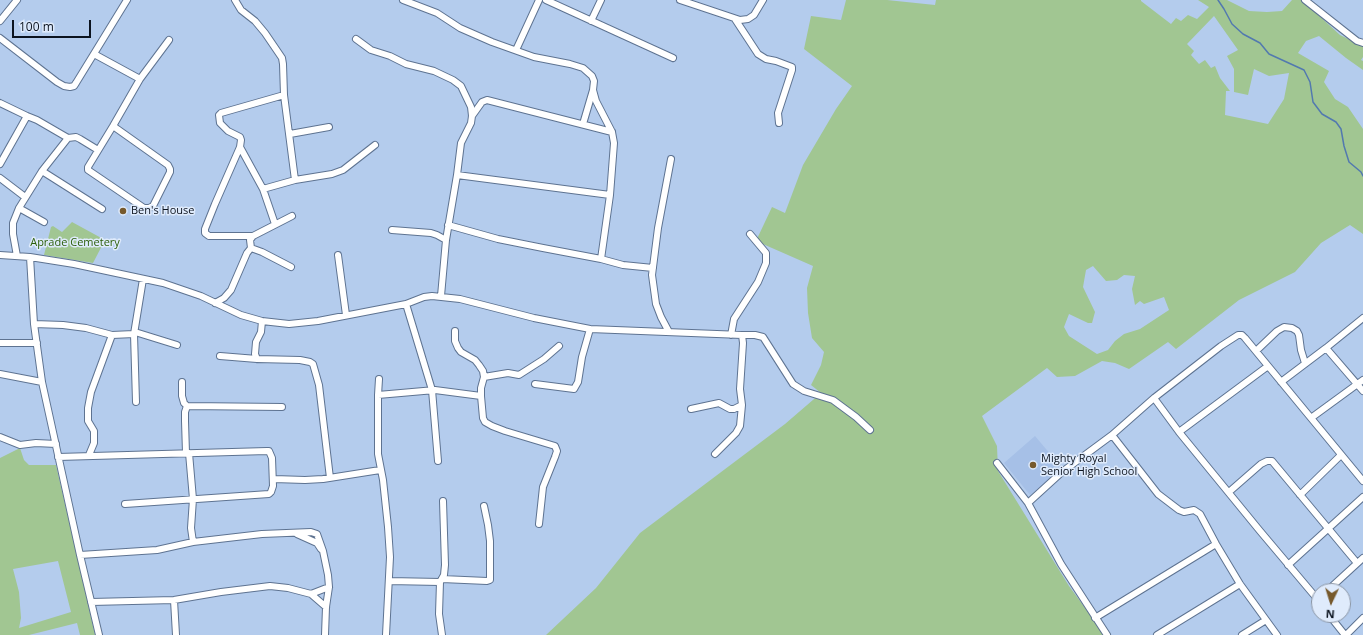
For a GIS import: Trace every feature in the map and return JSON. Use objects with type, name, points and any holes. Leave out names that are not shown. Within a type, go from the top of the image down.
[{"type":"street","points":[[0,22],[17,0]]},
{"type":"street","points":[[0,38],[57,82],[68,87],[74,86],[127,0]]},
{"type":"street","points":[[235,0],[241,10],[255,21],[265,33],[282,58],[284,95],[295,180]]},
{"type":"street","points":[[403,0],[437,13],[460,28],[492,42],[534,57],[570,64],[582,68],[592,76],[594,81],[593,90],[583,124]]},
{"type":"street","points":[[516,50],[539,0]]},
{"type":"street","points":[[546,0],[673,58]]},
{"type":"street","points":[[591,21],[601,0]]},
{"type":"street","points":[[680,0],[696,2],[735,19],[748,19],[754,15],[763,0]]},
{"type":"street","points":[[1305,0],[1357,41],[1363,43]]},
{"type":"street","points":[[735,19],[758,54],[766,59],[792,67],[778,113],[779,123]]},
{"type":"street","points":[[356,39],[371,50],[386,54],[406,64],[434,72],[453,80],[461,86],[471,108],[471,123],[461,143],[458,175],[446,240],[441,296]]},
{"type":"street","points":[[113,126],[168,165],[170,168],[170,172],[153,206],[149,208],[144,208],[88,170],[88,166],[140,79],[169,40]]},
{"type":"street","points":[[94,54],[140,79]]},
{"type":"street","points":[[593,90],[596,101],[612,132],[614,143],[610,194],[601,259]]},
{"type":"street","points":[[284,95],[221,113],[219,115],[220,123],[228,131],[240,137],[241,140],[240,147],[215,204],[205,229],[205,233],[209,236],[253,236],[292,216]]},
{"type":"street","points":[[472,116],[482,102],[486,100],[612,132]]},
{"type":"street","points":[[0,103],[37,120],[68,138],[76,137],[98,150]]},
{"type":"street","points":[[0,164],[27,116]]},
{"type":"street","points":[[290,134],[329,127]]},
{"type":"street","points":[[17,256],[13,234],[13,223],[19,208],[42,171],[68,138]]},
{"type":"street","points":[[263,189],[295,180],[332,174],[344,170],[375,145]]},
{"type":"street","points":[[240,147],[263,189],[275,224]]},
{"type":"street","points":[[669,332],[656,304],[652,280],[658,228],[671,159]]},
{"type":"street","points":[[42,171],[102,209]]},
{"type":"street","points":[[458,175],[610,194]]},
{"type":"street","points":[[0,178],[25,197]]},
{"type":"street","points":[[19,208],[44,222]]},
{"type":"street","points":[[437,235],[448,228],[601,259],[623,265],[653,268]]},
{"type":"street","points":[[392,230],[431,233],[446,240]]},
{"type":"street","points":[[731,334],[734,319],[758,282],[766,263],[766,253],[750,234]]},
{"type":"street","points":[[215,303],[224,298],[231,290],[247,253],[251,248],[250,240],[253,236]]},
{"type":"street","points":[[251,248],[291,266]]},
{"type":"street","points":[[0,255],[30,257],[74,264],[143,278],[182,289],[241,315],[262,321],[288,324],[318,321],[406,304],[424,297],[441,296],[460,299],[534,318],[590,329],[755,335],[763,337],[793,384],[804,391],[833,400],[856,417],[870,430]]},
{"type":"street","points":[[338,255],[346,315]]},
{"type":"street","points":[[30,257],[34,324],[42,382],[99,635]]},
{"type":"street","points":[[136,402],[134,333],[143,278]]},
{"type":"street","points":[[406,304],[432,390],[438,461]]},
{"type":"street","points":[[1280,382],[1363,318]]},
{"type":"street","points":[[258,359],[255,354],[256,342],[261,332],[262,321]]},
{"type":"street","points":[[34,324],[63,325],[86,328],[112,335],[134,333],[177,345]]},
{"type":"street","points":[[1256,351],[1277,331],[1284,327],[1292,328],[1300,335],[1300,350],[1305,362]]},
{"type":"street","points":[[535,384],[574,389],[578,382],[582,358],[590,329]]},
{"type":"street","points":[[455,332],[455,341],[458,348],[461,352],[475,360],[483,371],[484,377],[481,388],[481,396],[483,418],[485,422],[505,431],[555,446],[557,450],[543,487],[539,524]]},
{"type":"street","points":[[89,455],[94,443],[94,431],[88,421],[89,401],[112,335]]},
{"type":"street","points":[[715,454],[736,433],[740,426],[742,405],[740,388],[743,343],[742,335]]},
{"type":"street","points":[[1028,503],[1062,472],[1112,435],[1154,398],[1221,346],[1238,335],[1242,335],[1245,338],[1363,481]]},
{"type":"street","points":[[0,343],[36,343]]},
{"type":"street","points":[[484,377],[508,373],[519,375],[544,359],[559,346]]},
{"type":"street","points":[[1326,348],[1363,391]]},
{"type":"street","points":[[220,356],[300,360],[313,364],[319,385],[330,478]]},
{"type":"street","points":[[1179,432],[1268,366]]},
{"type":"street","points":[[0,374],[42,382]]},
{"type":"street","points":[[379,379],[378,454],[383,480],[390,557],[386,635]]},
{"type":"street","points":[[1311,418],[1363,380]]},
{"type":"street","points":[[182,382],[182,396],[184,403],[187,406]]},
{"type":"street","points":[[378,395],[432,390],[481,396]]},
{"type":"street","points":[[1154,398],[1179,432],[1288,565],[1311,590]]},
{"type":"street","points":[[691,409],[719,403],[730,409],[734,409],[742,405]]},
{"type":"street","points":[[187,406],[282,407]]},
{"type":"street","points":[[187,406],[185,412],[193,499],[193,542]]},
{"type":"street","points":[[1112,435],[1158,494],[1179,510],[1184,512],[1194,510],[1200,514],[1240,584],[1277,635]]},
{"type":"street","points":[[0,437],[20,445],[36,443],[56,444]]},
{"type":"street","points":[[58,457],[269,451],[272,458],[274,479],[272,490],[269,494],[125,504]]},
{"type":"street","points":[[1300,495],[1341,455]]},
{"type":"street","points":[[1229,492],[1262,464],[1267,461],[1272,461],[1357,563]]},
{"type":"street","points":[[997,463],[1028,503],[1061,564],[1107,635]]},
{"type":"street","points":[[274,479],[305,480],[330,478],[380,470]]},
{"type":"street","points":[[1288,565],[1363,497]]},
{"type":"street","points":[[442,635],[439,614],[441,581],[444,575],[445,565],[443,502]]},
{"type":"street","points":[[389,581],[490,580],[491,571],[489,536],[484,506]]},
{"type":"street","points":[[80,556],[157,550],[193,542],[262,534],[311,532],[317,534],[323,551],[328,574],[329,587],[326,607],[325,635]]},
{"type":"street","points":[[1095,618],[1216,544]]},
{"type":"street","points":[[1336,583],[1363,558]]},
{"type":"street","points":[[1157,635],[1240,584]]},
{"type":"street","points":[[91,602],[174,600],[270,586],[288,588],[311,594],[326,607]]},
{"type":"street","points":[[311,594],[329,587]]},
{"type":"street","points":[[174,600],[176,635]]},
{"type":"street","points":[[1336,623],[1345,635],[1363,618]]},
{"type":"street","points":[[1242,635],[1266,620]]},
{"type":"shaded area","name":"Mighty Royal Senior High School","points":[[1035,436],[1062,468],[1030,495],[1004,463]]},
{"type":"green space","points":[[846,0],[887,0],[935,5],[936,0],[1141,0],[1171,24],[1176,18],[1181,21],[1188,15],[1197,19],[1209,7],[1198,0],[1227,0],[1249,11],[1267,12],[1282,11],[1292,0],[1302,0],[1340,35],[1363,46],[1363,57],[1361,60],[1363,61],[1363,70],[1319,36],[1306,41],[1298,53],[1329,71],[1324,82],[1335,99],[1348,107],[1363,129],[1363,234],[1350,225],[1321,243],[1295,272],[1239,300],[1176,349],[1168,342],[1129,369],[1115,363],[1102,361],[1075,376],[1057,377],[1047,368],[982,416],[997,446],[998,471],[1069,586],[1105,635],[546,635],[596,588],[640,533],[785,424],[821,393],[811,385],[821,365],[824,352],[812,338],[808,313],[807,288],[813,266],[756,241],[772,207],[785,213],[803,165],[836,109],[852,86],[804,49],[811,16],[841,20]],"holes":[[[1214,16],[1238,50],[1227,56],[1234,69],[1234,92],[1248,95],[1254,69],[1269,76],[1289,73],[1284,99],[1268,124],[1225,115],[1226,91],[1230,91],[1220,78],[1215,66],[1211,68],[1205,60],[1199,64],[1191,55],[1194,51],[1187,44]],[[1093,266],[1106,281],[1117,280],[1124,275],[1135,276],[1132,289],[1135,305],[1140,301],[1144,304],[1164,297],[1169,310],[1140,329],[1124,334],[1115,341],[1108,350],[1097,354],[1069,336],[1064,327],[1069,314],[1088,323],[1092,323],[1095,312],[1083,287],[1086,270]]]},
{"type":"green space","name":"Aprade Cemetery","points":[[72,222],[105,240],[93,263],[44,255],[51,227],[53,226],[62,232]]},
{"type":"green space","points":[[20,448],[24,460],[29,465],[56,465],[95,635],[80,635],[77,623],[29,635],[0,635],[0,458]],"holes":[[[58,561],[71,612],[19,628],[21,618],[19,592],[13,569]]]},
{"type":"waterway","points":[[1218,0],[1232,24],[1243,34],[1260,43],[1269,54],[1304,70],[1310,82],[1313,102],[1322,114],[1336,122],[1341,129],[1349,162],[1361,172],[1363,176]]},
{"type":"place","name":"Ben's House","points":[[123,211]]},
{"type":"place","name":"Mighty Royal Senior High School","points":[[1033,465]]}]
